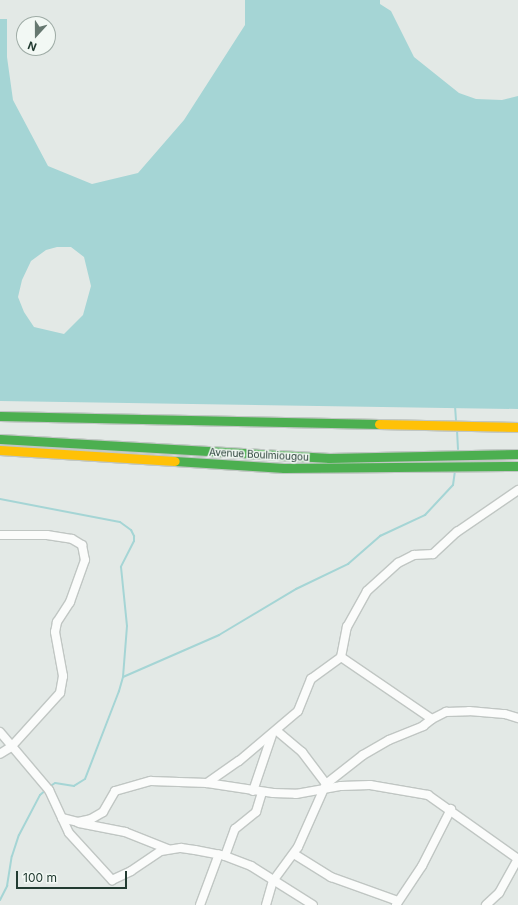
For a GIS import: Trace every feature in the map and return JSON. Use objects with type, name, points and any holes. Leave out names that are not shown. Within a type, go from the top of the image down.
[{"type":"main road","points":[[0,416],[518,427]]},
{"type":"main road","name":"Avenue Boulmiougou","points":[[0,439],[286,457],[518,454]]},
{"type":"main road","name":"Avenue Boulmiougou","points":[[0,450],[256,467],[432,468],[518,466]]},
{"type":"street","points":[[207,783],[274,733],[298,710],[311,679],[340,657],[347,627],[367,591],[398,563],[414,555],[433,554],[457,532],[518,490]]},
{"type":"street","points":[[0,535],[47,535],[72,539],[82,545],[85,555],[79,578],[55,632],[63,676],[60,693],[6,744],[0,754]]},
{"type":"street","points":[[340,657],[432,719]]},
{"type":"street","points":[[266,905],[273,881],[294,854],[321,791],[326,784],[362,755],[389,740],[423,726],[432,719],[446,712],[469,711],[505,714],[518,718]]},
{"type":"street","points":[[0,732],[6,744],[49,790],[69,833],[112,880],[131,871],[149,857],[168,849],[180,848],[222,855],[251,866],[314,905]]},
{"type":"street","points":[[274,733],[302,752],[326,784]]},
{"type":"street","points":[[253,791],[274,733]]},
{"type":"street","points":[[78,822],[104,812],[113,794],[119,789],[151,781],[207,783],[253,791],[296,794],[321,791],[341,786],[370,785],[418,792],[450,809],[518,859],[499,893],[486,905]]},
{"type":"street","points":[[200,905],[222,855],[236,829],[256,812],[262,792]]},
{"type":"street","points":[[294,854],[331,877],[397,903],[422,866],[450,809]]},
{"type":"street","points":[[62,818],[125,832],[168,849]]},
{"type":"water","points":[[245,0],[380,0],[380,4],[391,11],[414,57],[459,93],[476,99],[502,100],[518,96],[518,409],[0,401],[0,19],[7,19],[7,57],[13,100],[48,166],[92,184],[138,173],[184,120],[245,25]],"holes":[[[57,247],[71,247],[84,257],[91,286],[83,315],[64,334],[34,327],[24,312],[18,297],[22,280],[31,261],[46,250]]]},
{"type":"waterway","points":[[455,406],[456,421]]},
{"type":"waterway","points":[[457,430],[458,449]]},
{"type":"waterway","points":[[123,677],[219,635],[296,589],[348,564],[380,536],[425,515],[453,485],[455,471]]},
{"type":"waterway","points":[[0,499],[120,522],[131,530],[134,536],[134,541],[121,567],[127,626],[123,677],[119,691],[85,779],[74,786],[55,783],[49,787]]},
{"type":"waterway","points":[[0,900],[7,886],[12,856],[19,835],[40,795],[46,790]]},
{"type":"traffic: fast","points":[[0,416],[379,424]]},
{"type":"traffic: fast","points":[[0,439],[329,458],[518,454]]},
{"type":"traffic: fast","points":[[175,461],[284,468],[518,466]]},
{"type":"traffic: slow","points":[[379,424],[518,427]]},
{"type":"traffic: slow","points":[[0,450],[175,461]]}]
